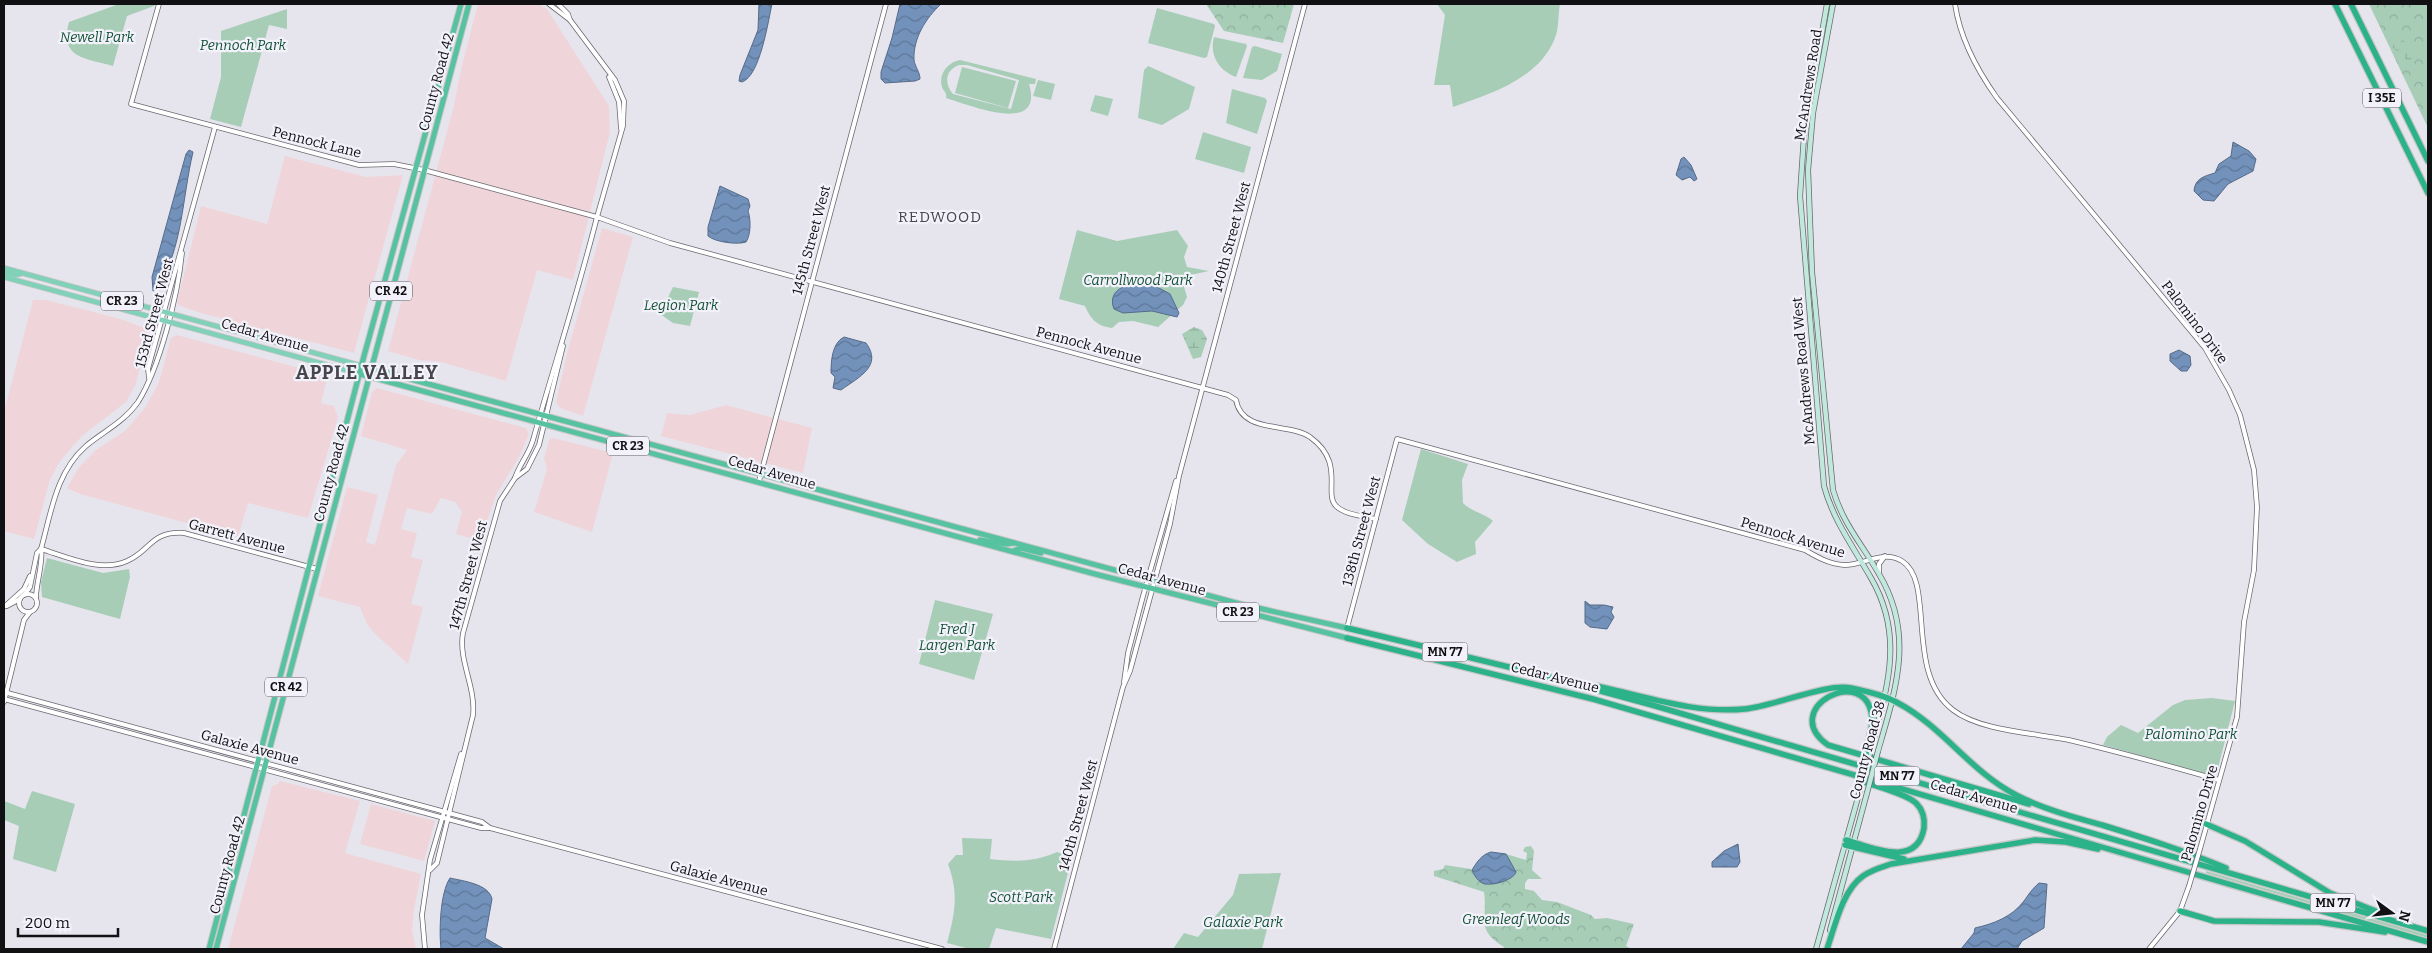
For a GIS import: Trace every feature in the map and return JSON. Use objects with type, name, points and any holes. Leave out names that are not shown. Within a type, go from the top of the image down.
[{"type":"highway","name":"County Road 42","points":[[209,949],[362,366],[461,4]]},
{"type":"highway","name":"County Road 42","points":[[216,949],[469,4]]},
{"type":"highway","name":"I 35E","points":[[2335,4],[2428,193]]},
{"type":"highway","name":"I 35E","points":[[2351,4],[2428,161]]},
{"type":"highway","name":"Cedar Avenue","points":[[362,366],[1247,605],[1542,676],[1652,705],[2428,931]]},
{"type":"highway","name":"Cedar Avenue","points":[[360,374],[1152,589],[1593,699],[2428,942]]},
{"type":"highway","points":[[967,539],[1006,544],[1015,542]]},
{"type":"highway","points":[[1013,551],[1021,548],[1041,553],[1051,552]]},
{"type":"highway","points":[[1542,676],[1686,706],[1716,710],[1766,706],[1833,687],[1850,688],[1885,697],[1893,700],[1938,733],[1994,783],[2018,796],[2055,811]]},
{"type":"highway","points":[[1863,780],[1869,748],[1872,716],[1864,700],[1854,694],[1843,691],[1825,698],[1815,713],[1814,726],[1820,738],[1828,746],[2055,811],[2168,847],[2251,879]]},
{"type":"highway","points":[[1815,763],[1909,799],[1921,809],[1924,818],[1922,834],[1912,848],[1907,851],[1896,854],[1853,845]]},
{"type":"highway","points":[[2206,824],[2245,841],[2330,893],[2415,927]]},
{"type":"highway","points":[[1826,949],[1852,886],[1870,872],[1891,864],[2036,840],[2066,842],[2136,856]]},
{"type":"highway","points":[[1846,843],[1892,858],[1912,860]]},
{"type":"highway","points":[[2180,911],[2214,921],[2319,922],[2406,935]]},
{"type":"main road","name":"McAndrews Road","points":[[1801,169],[1804,136],[1827,4]]},
{"type":"main road","name":"McAndrews Road","points":[[1808,170],[1813,114],[1833,4]]},
{"type":"main road","name":"McAndrews Road West","points":[[1801,169],[1801,204],[1824,486],[1836,520],[1861,562]]},
{"type":"main road","name":"McAndrews Road West","points":[[1808,170],[1812,272],[1830,468],[1839,511],[1870,560]]},
{"type":"main road","name":"Cedar Avenue","points":[[4,268],[362,366]]},
{"type":"main road","points":[[4,272],[15,275],[22,273]]},
{"type":"main road","name":"Cedar Avenue","points":[[4,277],[168,320],[360,374]]},
{"type":"main road","name":"County Road 38","points":[[1826,949],[1899,673],[1898,621],[1892,600],[1880,575],[1870,560]]},
{"type":"main road","name":"County Road 38","points":[[1861,562],[1872,579],[1889,619],[1891,650],[1885,697],[1869,748]]},
{"type":"main road","name":"County Road 38","points":[[1816,949],[1863,780]]},
{"type":"street","name":"Pennock Lane","points":[[159,4],[131,104],[359,166],[383,163],[416,168],[597,217]]},
{"type":"street","name":"147th Street West","points":[[549,4],[570,20]]},
{"type":"street","name":"147th Street West","points":[[515,478],[526,469],[536,453],[547,415],[563,344],[625,119],[624,101],[614,80],[570,20],[568,14],[558,4]]},
{"type":"street","name":"145th Street West","points":[[758,482],[886,4]]},
{"type":"street","name":"140th Street West","points":[[1054,949],[1123,687],[1170,524],[1179,476],[1305,4]]},
{"type":"street","name":"Palomino Drive","points":[[1955,4],[1967,46],[1984,80],[1997,98],[2205,348],[2222,376],[2240,415],[2254,470],[2257,507],[2256,555],[2252,589],[2244,622],[2236,717],[2190,886],[2180,911],[2149,949]]},
{"type":"street","name":"153rd Street West","points":[[149,378],[148,369],[161,319],[174,272],[182,253],[215,127]]},
{"type":"street","name":"Pennock Avenue","points":[[597,217],[656,239],[1228,395],[1236,400],[1237,408],[1252,422],[1293,430],[1310,437],[1324,451],[1331,464],[1331,496],[1336,506],[1343,511],[1376,519]]},
{"type":"street","name":"153rd Street West","points":[[22,597],[30,587],[37,553],[41,550],[57,492],[68,468],[84,448],[129,413],[138,402],[154,370],[180,274],[182,253]]},
{"type":"street","name":"147th Street West","points":[[430,870],[436,863],[448,819],[474,705],[462,645],[463,633],[497,510],[531,446],[552,370],[563,344]]},
{"type":"street","name":"Pennock Avenue","points":[[1397,439],[1805,550],[1836,564],[1846,565],[1885,556]]},
{"type":"street","name":"138th Street West","points":[[1347,628],[1397,439]]},
{"type":"street","name":"140th Street West","points":[[1123,687],[1128,652],[1147,578],[1171,494],[1179,476]]},
{"type":"street","name":"Garrett Avenue","points":[[41,550],[97,564],[112,565],[131,559],[159,537],[170,533],[184,533],[317,569]]},
{"type":"street","name":"153rd Street West","points":[[36,597],[36,581],[43,555],[41,550]]},
{"type":"street","points":[[1880,575],[1879,564],[1885,556],[1901,560],[1913,572],[1916,579],[1928,676],[1940,697],[1954,711],[1979,723],[2099,747],[2219,780]]},
{"type":"street","points":[[4,607],[24,589],[32,572]]},
{"type":"street","points":[[4,607],[29,594],[36,597],[37,606],[24,620],[4,700]]},
{"type":"street","points":[[22,597],[20,608],[24,612],[30,612]]},
{"type":"street","name":"Galaxie Avenue","points":[[5,693],[482,822],[490,828]]},
{"type":"street","name":"Galaxie Avenue","points":[[4,700],[264,771],[481,828],[490,828],[942,949]]},
{"type":"street","name":"147th Street West","points":[[425,949],[422,915],[430,860],[443,812],[467,740]]},
{"type":"shaded area","points":[[478,4],[538,4],[547,9],[609,106],[610,132],[573,280],[537,270],[506,381],[441,362],[419,360],[388,351],[453,109]]},
{"type":"shaded area","points":[[285,156],[366,177],[403,175],[354,353],[201,313],[180,306],[177,303],[201,206],[267,224]]},
{"type":"shaded area","points":[[602,228],[633,237],[583,416],[560,408],[556,402],[567,354]]},
{"type":"shaded area","points":[[33,300],[46,300],[90,311],[124,320],[149,330],[136,384],[126,402],[82,436],[60,461],[50,480],[34,539],[4,531],[4,412]]},
{"type":"shaded area","points":[[177,335],[325,375],[327,379],[321,403],[334,406],[338,417],[308,518],[248,503],[238,537],[80,494],[67,488],[79,467],[96,450],[126,430],[146,406],[159,382],[171,338]]},
{"type":"shaded area","points":[[377,388],[526,428],[529,434],[519,457],[496,495],[480,541],[456,534],[462,512],[455,502],[441,498],[432,514],[407,508],[401,529],[417,533],[411,557],[423,560],[411,604],[423,607],[408,664],[373,632],[367,624],[360,607],[318,596],[347,487],[378,495],[366,542],[375,545],[396,465],[407,450],[361,436],[372,392]]},
{"type":"shaded area","points":[[726,405],[812,428],[803,473],[661,436],[667,413],[690,415]]},
{"type":"shaded area","points":[[553,438],[613,453],[592,532],[534,512],[547,469],[544,459],[549,440]]},
{"type":"shaded area","points":[[280,781],[360,801],[345,853],[421,874],[412,930],[416,949],[228,949],[272,786]]},
{"type":"shaded area","points":[[371,804],[435,821],[424,861],[360,844]]},
{"type":"green space","name":"Newell Park","points":[[119,4],[155,4],[127,16],[113,66],[77,55],[71,50],[67,34],[69,22]]},
{"type":"green space","points":[[1206,4],[1294,4],[1283,43],[1224,31]]},
{"type":"green space","points":[[1437,4],[1560,4],[1555,38],[1548,52],[1538,64],[1512,83],[1453,107],[1450,85],[1434,85],[1445,15]]},
{"type":"green space","points":[[2369,4],[2428,4],[2428,128]]},
{"type":"green space","points":[[1157,8],[1214,24],[1207,57],[1204,58],[1148,43]]},
{"type":"green space","name":"Pennoch Park","points":[[287,9],[287,29],[269,25],[241,127],[210,119],[221,77],[221,31]]},
{"type":"green space","points":[[2398,36],[2413,49],[2414,57],[2412,60],[2408,61],[2392,47],[2389,37]]},
{"type":"green space","points":[[1214,37],[1246,44],[1247,46],[1236,77],[1225,71],[1217,62],[1213,50]]},
{"type":"green space","points":[[1255,46],[1282,54],[1277,71],[1262,80],[1243,78],[1252,47]]},
{"type":"green space","points":[[960,60],[1036,79],[1035,84],[1029,84],[1031,100],[1026,109],[1015,113],[1001,113],[946,98],[941,78],[945,69]],"holes":[[[967,65],[1019,80],[1011,109],[953,94],[948,86],[947,78],[954,67]]]},
{"type":"green space","points":[[1148,66],[1195,87],[1189,109],[1162,125],[1138,118],[1144,70]]},
{"type":"green space","points":[[962,67],[1016,81],[1008,108],[955,93]]},
{"type":"green space","points":[[1038,80],[1055,84],[1051,100],[1033,96]]},
{"type":"green space","points":[[1232,89],[1265,98],[1267,101],[1257,134],[1226,123]]},
{"type":"green space","points":[[1095,95],[1113,99],[1108,116],[1090,111]]},
{"type":"green space","points":[[1203,132],[1251,147],[1244,173],[1195,159]]},
{"type":"green space","name":"Carrollwood Park","points":[[1077,230],[1117,241],[1177,230],[1188,246],[1184,257],[1187,267],[1209,271],[1181,277],[1187,297],[1183,305],[1158,327],[1133,321],[1119,322],[1112,328],[1102,326],[1092,319],[1085,306],[1059,299]]},
{"type":"green space","name":"Legion Park","points":[[673,287],[699,292],[690,326],[673,323],[660,314]]},
{"type":"green space","points":[[1194,327],[1202,330],[1207,339],[1201,357],[1193,359],[1182,334]]},
{"type":"green space","points":[[1421,449],[1468,464],[1462,480],[1463,503],[1493,521],[1475,542],[1476,554],[1457,562],[1428,544],[1402,520]]},
{"type":"green space","points":[[47,558],[103,573],[129,569],[130,577],[120,619],[42,597],[41,582]]},
{"type":"green space","name":"Fred J Largen Park","points":[[935,600],[993,614],[974,680],[919,664]]},
{"type":"green space","name":"Palomino Park","points":[[2212,698],[2235,701],[2217,772],[2211,775],[2103,745],[2107,737],[2121,725],[2138,733],[2173,705],[2185,700]]},
{"type":"green space","points":[[32,791],[75,804],[56,872],[13,859],[19,826],[4,820],[4,801],[25,809]]},
{"type":"green space","name":"Scott Park","points":[[962,838],[992,839],[990,859],[1024,860],[1040,858],[1057,852],[1072,857],[1051,939],[996,928],[989,949],[970,949],[947,943],[955,904],[954,885],[948,864],[956,855],[963,855]]},
{"type":"green space","name":"Greenleaf Woods","points":[[1531,846],[1534,851],[1532,870],[1542,879],[1528,879],[1525,883],[1525,889],[1534,891],[1542,900],[1557,902],[1591,915],[1595,919],[1607,918],[1634,924],[1626,946],[1632,949],[1503,949],[1504,947],[1489,935],[1486,929],[1484,892],[1434,876],[1434,871],[1443,869],[1445,865],[1471,869],[1479,879],[1508,880],[1513,870],[1506,854],[1526,860],[1527,853],[1523,851],[1525,847]]},
{"type":"green space","points":[[2206,871],[2428,935],[2428,938],[2206,873]]},
{"type":"green space","name":"Galaxie Park","points":[[1281,873],[1262,949],[1173,949],[1184,933],[1198,937],[1233,895],[1239,874]]},
{"type":"water","points":[[759,4],[772,4],[762,48],[754,70],[742,82],[739,81],[740,75],[758,30]]},
{"type":"water","points":[[900,4],[941,4],[930,16],[918,36],[914,60],[920,79],[885,83],[881,79],[881,72]]},
{"type":"water","points":[[2233,142],[2249,151],[2256,159],[2253,171],[2228,184],[2214,201],[2203,200],[2194,191],[2196,183],[2201,178],[2215,173],[2219,164],[2231,156]]},
{"type":"water","points":[[189,150],[193,152],[177,240],[166,273],[157,289],[153,291],[152,277],[186,154]]},
{"type":"water","points":[[1684,157],[1691,165],[1697,179],[1694,181],[1690,177],[1682,180],[1676,175],[1681,159]]},
{"type":"water","points":[[720,186],[748,199],[750,227],[746,242],[726,242],[708,236],[708,227]]},
{"type":"water","points":[[1146,281],[1170,294],[1179,313],[1177,317],[1152,311],[1123,313],[1114,309],[1112,302],[1116,292],[1127,285]]},
{"type":"water","points":[[844,337],[866,343],[871,351],[872,358],[867,370],[841,390],[833,388],[835,377],[831,373],[831,363],[837,343]]},
{"type":"water","points":[[2179,350],[2190,356],[2191,365],[2187,371],[2181,371],[2170,361],[2170,354]]},
{"type":"water","points":[[1585,601],[1590,605],[1613,607],[1611,612],[1614,617],[1607,629],[1590,627],[1585,623]]},
{"type":"water","points":[[1738,844],[1740,862],[1737,867],[1712,867],[1712,862],[1724,851]]},
{"type":"water","points":[[1491,852],[1506,854],[1516,872],[1511,878],[1486,884],[1482,883],[1475,876],[1472,870],[1482,857]]},
{"type":"water","points":[[450,878],[475,884],[490,894],[492,899],[485,938],[504,949],[441,949],[440,923],[442,902]]},
{"type":"water","points":[[2039,883],[2047,884],[2044,928],[2022,941],[2017,949],[1961,949],[1974,933],[1975,928],[2008,916],[2019,907],[2032,889]]},
{"type":"district","name":"REDWOOD","points":[[940,217]]},
{"type":"district","name":"APPLE VALLEY","points":[[367,372]]}]
